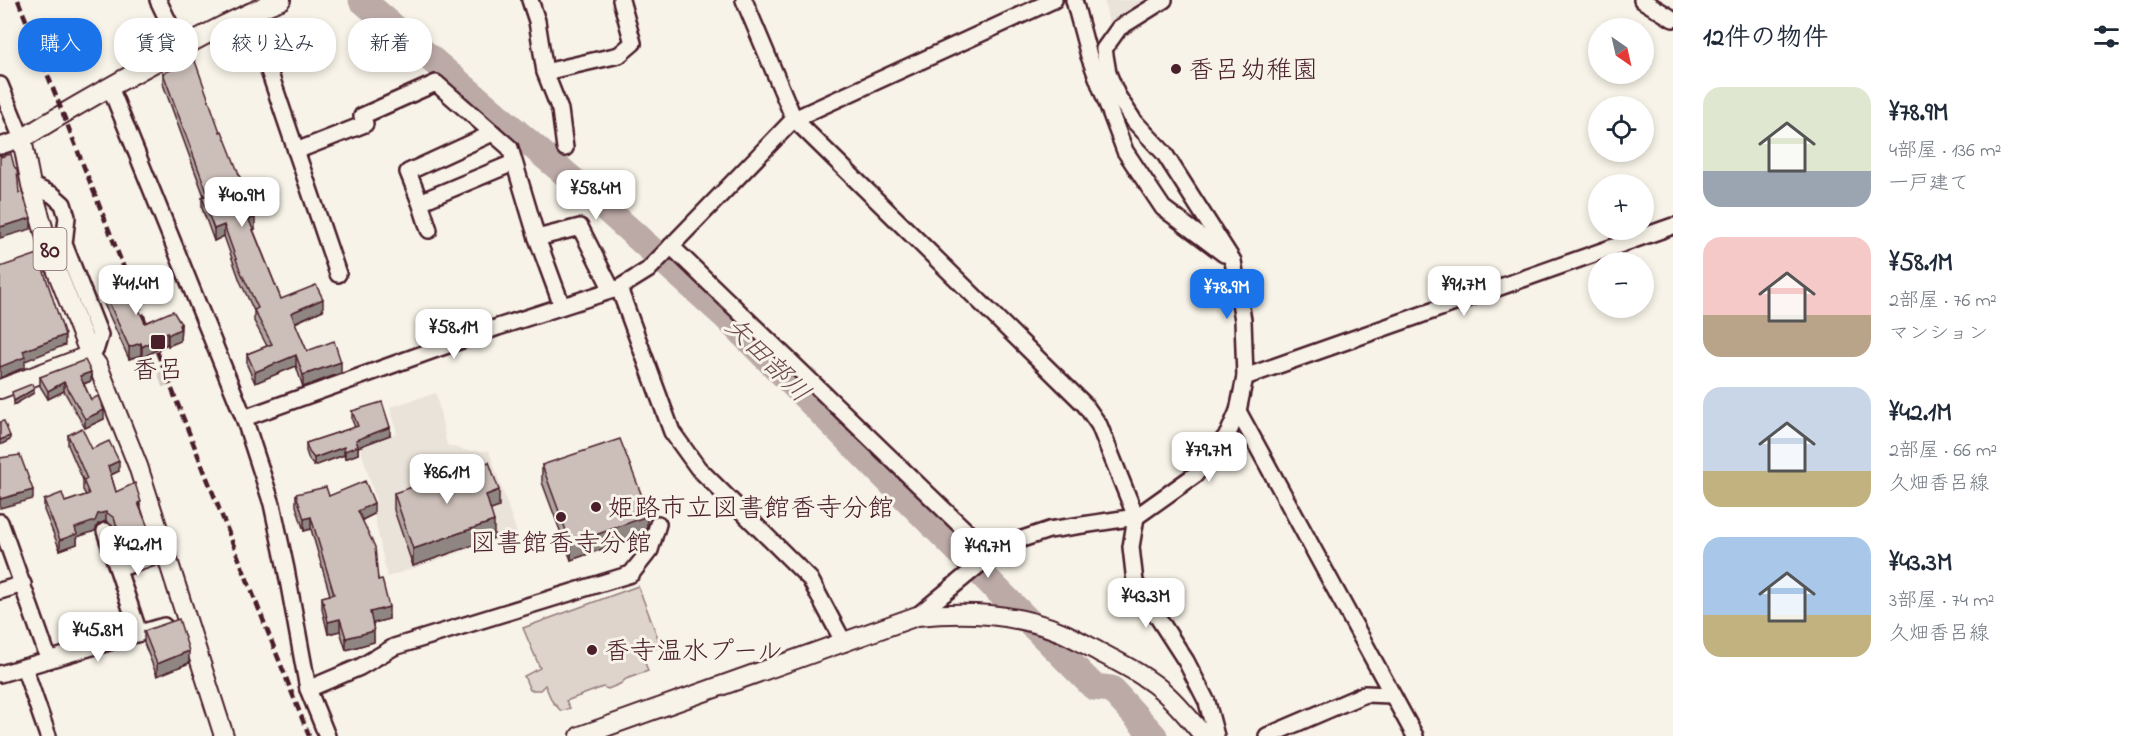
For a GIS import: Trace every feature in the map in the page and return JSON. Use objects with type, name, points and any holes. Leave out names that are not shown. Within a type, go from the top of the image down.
[{"type":"main road","points":[[198,39],[249,12],[281,0]]},
{"type":"main road","points":[[22,139],[137,72]]},
{"type":"main road","name":"80","points":[[22,139],[31,185],[52,259],[90,355]]},
{"type":"main road","points":[[0,389],[90,355],[98,366],[138,466],[224,736]]},
{"type":"main road","points":[[580,736],[844,643],[916,615],[952,612],[986,614],[1019,620],[1061,633],[1149,680],[1167,695],[1203,736]]},
{"type":"street","points":[[158,0],[167,18]]},
{"type":"street","points":[[530,0],[537,21],[545,72],[560,110],[565,148]]},
{"type":"street","points":[[545,72],[619,55],[633,43],[621,0]]},
{"type":"street","points":[[744,0],[794,118],[1085,405],[1099,426],[1136,517],[1131,547],[1135,582],[1186,661],[1207,702],[1216,736]]},
{"type":"street","points":[[244,418],[615,289],[648,270],[794,118],[1053,0]]},
{"type":"street","points":[[916,615],[992,555],[1019,540],[1049,530],[1136,517],[1195,475],[1228,434],[1238,411],[1245,377],[1243,320],[1233,261],[1164,153],[1134,122],[1123,104],[1108,73],[1104,49],[1089,30],[1075,0]]},
{"type":"street","points":[[1075,0],[1089,56],[1125,152],[1163,208],[1233,261]]},
{"type":"street","points":[[1104,49],[1119,28],[1164,0]]},
{"type":"street","points":[[1642,0],[1672,20]]},
{"type":"street","points":[[249,12],[338,274]]},
{"type":"street","points":[[296,151],[365,124],[362,116],[436,83],[510,148],[537,238],[562,306]]},
{"type":"street","points":[[0,85],[22,139],[0,146]]},
{"type":"street","points":[[110,87],[244,418],[272,504],[308,689],[327,736]]},
{"type":"street","points":[[429,230],[408,172],[493,133]]},
{"type":"street","points":[[420,202],[513,163]]},
{"type":"street","points":[[31,185],[53,195],[63,204],[66,217],[64,244],[100,334],[96,348],[90,355]]},
{"type":"street","points":[[1245,377],[1673,226]]},
{"type":"street","points":[[537,238],[580,227],[615,289],[672,432],[698,468],[810,579],[844,643]]},
{"type":"street","points":[[670,246],[992,555]]},
{"type":"street","points":[[1238,411],[1415,736]]},
{"type":"street","points":[[0,522],[49,660]]},
{"type":"street","points":[[308,689],[360,668],[394,647],[631,574],[650,550],[658,524]]},
{"type":"street","points":[[105,531],[139,633]]},
{"type":"street","points":[[118,569],[165,553]]},
{"type":"street","points":[[0,591],[22,584]]},
{"type":"street","points":[[0,674],[187,619]]},
{"type":"street","points":[[24,667],[48,736]]},
{"type":"street","points":[[1267,736],[1365,694],[1391,695]]},
{"type":"shaded area","points":[[1104,0],[1148,0],[1109,23]]},
{"type":"shaded area","points":[[436,393],[447,445],[468,451],[489,451],[517,533],[387,577],[372,504],[377,503],[360,447],[397,433],[390,407]]},
{"type":"shaded area","name":"香寺温水プール","points":[[638,586],[661,646],[642,654],[648,671],[608,689],[603,687],[566,701],[570,708],[561,711],[552,701],[545,685],[540,690],[530,690],[524,676],[540,668],[523,628]]},
{"type":"building","points":[[198,70],[220,132],[222,131],[255,217],[249,220],[281,299],[316,285],[323,299],[291,313],[307,351],[334,341],[341,362],[303,375],[296,355],[255,372],[247,354],[272,344],[254,310],[258,308],[240,270],[224,225],[214,229],[202,197],[208,195],[163,73],[198,72]]},
{"type":"building","points":[[11,154],[17,170],[19,193],[22,192],[31,218],[0,227],[0,157]]},
{"type":"building","points":[[38,254],[65,335],[23,351],[25,357],[0,367],[0,267]]},
{"type":"building","points":[[125,278],[145,323],[173,311],[181,324],[180,329],[168,335],[167,332],[142,347],[141,343],[129,347],[101,285]]},
{"type":"building","points":[[85,360],[91,372],[80,376],[91,400],[98,396],[104,410],[85,419],[64,382],[48,391],[40,377]]},
{"type":"building","points":[[32,384],[34,389],[14,401],[12,392]]},
{"type":"building","points":[[382,402],[390,427],[356,440],[358,446],[345,451],[344,447],[314,458],[309,452],[306,443],[358,426],[352,411]]},
{"type":"building","points":[[4,421],[10,436],[0,440],[0,422]]},
{"type":"building","points":[[82,428],[92,449],[109,441],[119,461],[108,466],[116,492],[135,483],[141,502],[138,503],[152,537],[124,547],[114,518],[106,512],[98,514],[95,521],[75,528],[77,534],[60,540],[44,500],[62,493],[65,502],[89,494],[83,480],[87,479],[68,435]]},
{"type":"building","name":"姫路市立図書館香寺分館","points":[[620,439],[647,509],[645,517],[571,544],[542,465]]},
{"type":"building","points":[[20,455],[33,490],[0,499],[0,458]]},
{"type":"building","points":[[489,462],[499,490],[486,495],[494,521],[413,549],[394,493]]},
{"type":"building","points":[[365,481],[374,503],[358,511],[375,547],[378,580],[382,579],[389,607],[370,612],[374,631],[346,638],[340,619],[328,622],[322,597],[334,594],[311,517],[304,519],[296,494],[326,487],[329,496]]},
{"type":"building","points":[[179,619],[189,651],[157,664],[144,631]]},
{"type":"waterway","name":"矢田部川","points":[[362,0],[595,199],[726,317],[1094,687],[1111,689],[1154,736]]},
{"type":"tunnel","points":[[160,380],[182,373]]},
{"type":"railway","points":[[18,0],[309,736]]},
{"type":"place","name":"香呂幼稚園","points":[[1176,69]]},
{"type":"place","name":"香呂","points":[[158,342]]},
{"type":"place","name":"姫路市立図書館香寺分館","points":[[596,507]]},
{"type":"place","name":"図書館香寺分館","points":[[561,517]]},
{"type":"place","name":"香寺温水プール","points":[[592,650]]}]
